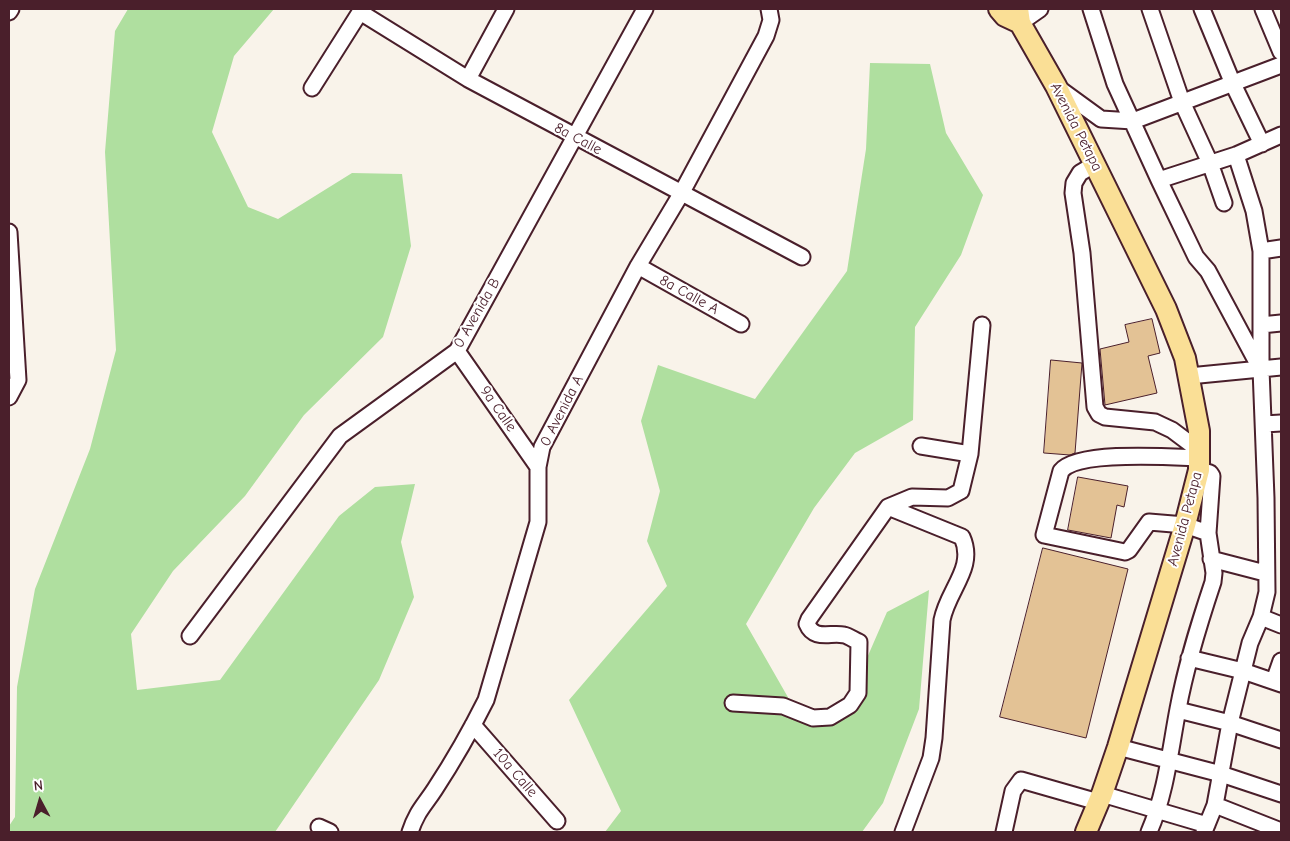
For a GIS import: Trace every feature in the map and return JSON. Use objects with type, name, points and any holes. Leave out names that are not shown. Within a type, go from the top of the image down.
[{"type":"main road","name":"Avenida Petapa","points":[[999,9],[1005,16],[1019,16],[1095,164],[1166,308],[1185,358],[1197,410],[1199,459],[1185,526],[1118,747],[1086,832]]},
{"type":"street","points":[[468,79],[506,9]]},
{"type":"street","name":"0 Avenida B","points":[[190,636],[340,436],[457,351],[645,9]]},
{"type":"street","name":"0 Avenida A","points":[[410,832],[417,813],[434,791],[486,700],[538,522],[538,467],[542,447],[638,266],[681,194],[766,36],[771,20],[769,9]]},
{"type":"street","points":[[1019,16],[1040,9]]},
{"type":"street","points":[[1091,9],[1115,84],[1159,180],[1196,256],[1208,271],[1261,369]]},
{"type":"street","points":[[1150,9],[1182,102],[1210,163],[1224,203]]},
{"type":"street","points":[[1202,9],[1233,84],[1262,144]]},
{"type":"street","points":[[1263,9],[1281,52]]},
{"type":"street","points":[[312,88],[361,10]]},
{"type":"street","name":"8a Calle","points":[[361,10],[468,79],[802,257]]},
{"type":"street","points":[[1056,86],[1100,118],[1132,120],[1281,65]]},
{"type":"street","points":[[1159,180],[1236,155],[1281,137]]},
{"type":"street","points":[[1004,832],[1013,791],[1021,780],[1158,812],[1206,829],[1215,805],[1230,723],[1250,643],[1260,617],[1274,593],[1265,573],[1274,498],[1264,424],[1261,369],[1261,251],[1254,210],[1236,155]]},
{"type":"street","points":[[1095,164],[1080,173],[1074,183],[1073,194],[1082,253],[1095,407],[1099,414],[1105,417],[1155,422],[1172,430],[1212,476],[1208,533],[1213,582],[1189,658],[1170,761],[1158,812],[1149,832]]},
{"type":"street","points":[[9,232],[18,380],[9,397]]},
{"type":"street","points":[[1261,251],[1281,248]]},
{"type":"street","name":"8a Calle A","points":[[638,266],[741,324]]},
{"type":"street","points":[[1261,325],[1281,323]]},
{"type":"street","points":[[733,703],[784,706],[813,718],[830,717],[850,705],[858,693],[859,642],[843,635],[816,634],[807,624],[888,507],[912,497],[953,496],[961,491],[970,454],[982,326]]},
{"type":"street","name":"9a Calle","points":[[457,351],[538,467]]},
{"type":"street","points":[[1189,376],[1281,367]]},
{"type":"street","points":[[1264,424],[1281,423]]},
{"type":"street","points":[[921,446],[970,454]]},
{"type":"street","points":[[1199,459],[1126,456],[1091,459],[1066,464],[1061,471],[1044,533],[1045,537],[1125,552],[1129,550],[1149,522],[1185,526],[1208,533]]},
{"type":"street","points":[[888,507],[962,537],[968,550],[966,564],[945,607],[942,620],[931,758],[903,832]]},
{"type":"street","points":[[1211,559],[1265,573]]},
{"type":"street","points":[[1260,617],[1281,626]]},
{"type":"street","points":[[1189,658],[1243,671],[1278,682],[1281,660]]},
{"type":"street","points":[[1178,710],[1230,723],[1281,740]]},
{"type":"street","name":"10a Calle","points":[[473,725],[557,821]]},
{"type":"street","points":[[1118,747],[1222,774],[1281,794]]},
{"type":"street","points":[[1215,805],[1281,831]]},
{"type":"green space","points":[[128,9],[274,9],[234,56],[212,132],[248,207],[278,219],[352,173],[402,174],[411,246],[383,337],[304,415],[245,496],[173,571],[131,634],[137,690],[220,680],[339,516],[375,487],[415,484],[401,542],[414,597],[379,680],[275,832],[9,832],[9,826],[15,817],[17,687],[35,589],[90,449],[116,350],[105,152],[115,31]]},
{"type":"green space","points":[[870,63],[930,64],[946,133],[983,195],[961,255],[915,327],[913,420],[855,453],[814,508],[746,624],[797,713],[843,713],[887,612],[929,590],[919,709],[883,803],[862,832],[605,832],[621,811],[569,700],[667,586],[647,541],[660,491],[641,421],[658,365],[755,399],[847,271],[866,149]]},
{"type":"building","points":[[1152,319],[1160,353],[1148,356],[1157,393],[1105,405],[1100,349],[1129,342],[1125,325]]},
{"type":"building","points":[[1051,360],[1082,363],[1075,453],[1070,455],[1044,453]]},
{"type":"building","points":[[1078,477],[1128,486],[1124,507],[1117,505],[1111,538],[1068,530]]},
{"type":"building","points":[[1043,548],[1128,569],[1086,738],[1000,717]]}]
